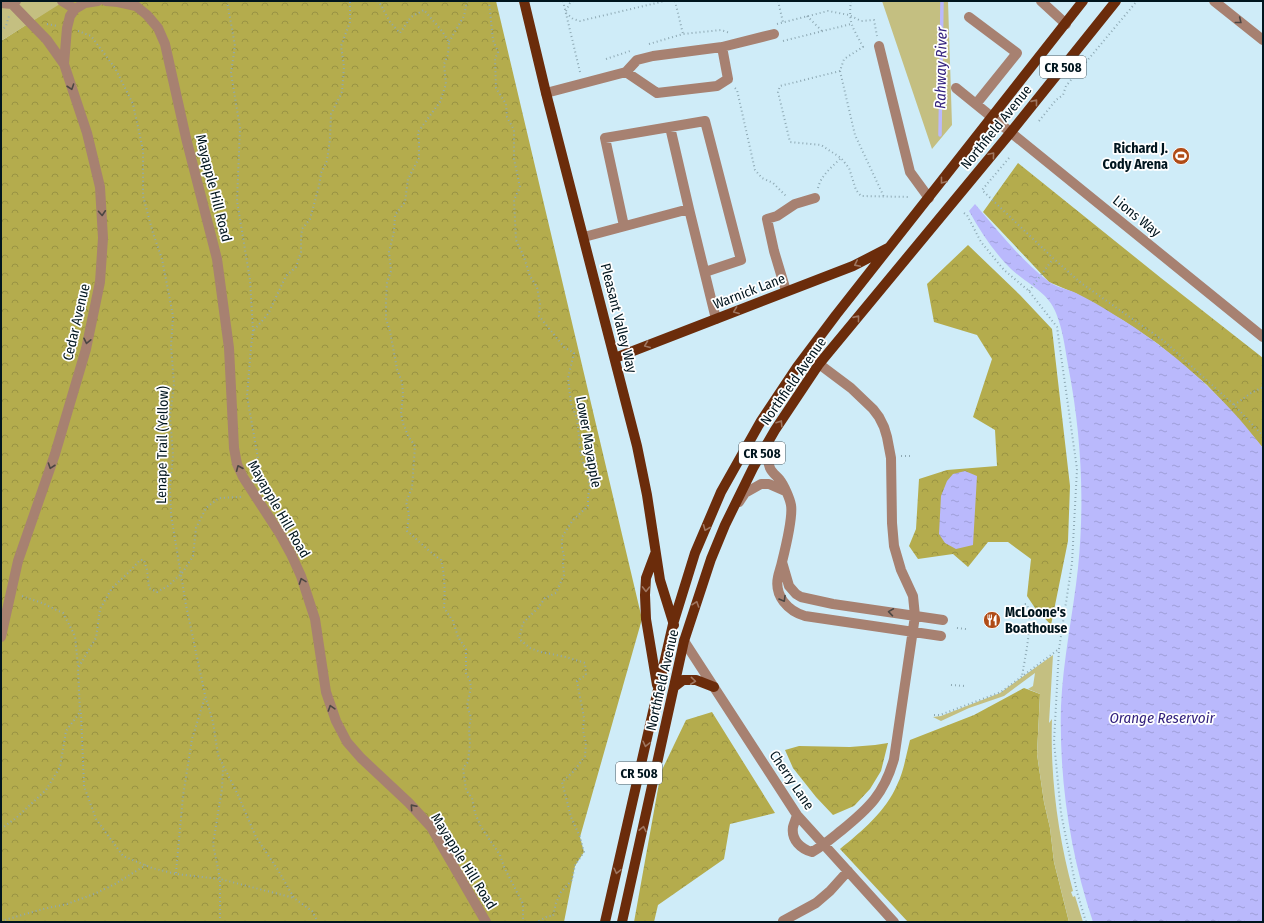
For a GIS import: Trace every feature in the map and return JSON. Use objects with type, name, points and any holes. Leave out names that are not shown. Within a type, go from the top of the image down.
[{"type":"main road","name":"Pleasant Valley Way","points":[[524,1],[546,93],[637,446],[660,580],[673,624],[684,641]]},
{"type":"main road","name":"Northfield Avenue","points":[[605,922],[673,624],[696,553],[721,492],[761,421],[797,367],[836,315],[1083,1]]},
{"type":"main road","name":"Northfield Avenue","points":[[622,922],[684,641],[711,559],[753,468],[819,364],[1011,132],[1116,1]]},
{"type":"main road","name":"Warnick Lane","points":[[615,358],[853,266],[891,246]]},
{"type":"main road","points":[[867,277],[882,288]]},
{"type":"main road","points":[[656,552],[646,578],[645,595],[646,619],[658,691]]},
{"type":"main road","points":[[674,687],[683,680],[696,680],[714,687]]},
{"type":"street","points":[[63,1],[75,9],[85,4],[98,1]]},
{"type":"street","name":"Mayapple Hill Road","points":[[106,1],[136,6],[158,28],[165,44],[186,138],[217,259],[229,348],[234,448],[237,464],[251,490],[292,554],[315,619],[326,692],[336,721],[347,742],[361,758],[409,803],[431,828],[486,922]]},
{"type":"street","points":[[1042,1],[1066,24]]},
{"type":"street","points":[[1214,1],[1263,40]]},
{"type":"street","points":[[1,3],[13,3],[47,40],[64,64]]},
{"type":"street","name":"Cedar Avenue","points":[[1,637],[18,561],[55,454],[86,349],[100,282],[103,238],[100,188],[87,133],[64,64],[67,28],[70,16],[75,9]]},
{"type":"street","points":[[969,17],[1017,53],[976,104]]},
{"type":"street","points":[[546,93],[626,72],[637,60],[653,56],[775,38]]},
{"type":"street","points":[[626,72],[657,93],[717,86],[728,78],[722,46]]},
{"type":"street","points":[[879,46],[910,172],[929,198]]},
{"type":"street","name":"Lions Way","points":[[956,88],[1263,337]]},
{"type":"street","points":[[624,226],[605,138],[705,121],[742,260],[705,272]]},
{"type":"street","points":[[670,127],[716,319]]},
{"type":"street","points":[[786,292],[774,251],[767,219],[777,216],[795,204],[815,198]]},
{"type":"street","points":[[584,237],[689,209]]},
{"type":"street","points":[[797,815],[793,827],[794,838],[804,850],[812,852],[824,845],[863,813],[880,792],[889,775],[894,759],[915,616],[913,596],[900,570],[894,546],[892,523],[892,458],[884,427],[873,409],[851,388],[819,364]]},
{"type":"street","points":[[767,444],[770,468],[781,481],[792,510],[782,562],[777,578],[778,588],[782,600],[786,606],[794,612],[805,616],[941,636]]},
{"type":"street","points":[[725,526],[745,493],[761,484],[769,484],[785,491]]},
{"type":"street","points":[[782,562],[789,586],[801,597],[833,604],[943,620]]},
{"type":"street","name":"Cherry Lane","points":[[684,641],[797,815],[894,922]]},
{"type":"street","points":[[783,921],[816,903],[848,872]]},
{"type":"path","points":[[78,668],[96,638],[100,609],[112,588],[140,560],[144,560],[149,588],[157,592],[168,586],[181,574],[193,556],[196,528],[206,508],[219,498],[240,497],[261,484],[260,464],[247,396],[253,331],[250,280],[237,201],[240,128],[231,73],[235,46],[227,1]]},
{"type":"path","points":[[253,331],[268,314],[286,276],[296,267],[301,252],[302,229],[310,219],[319,186],[320,173],[327,161],[331,114],[342,92],[344,68],[341,46],[350,22],[350,1]]},
{"type":"path","points":[[377,1],[381,5],[390,22],[400,33],[411,17],[424,10],[442,30],[450,42]]},
{"type":"path","points":[[467,1],[464,16],[450,42],[448,55],[444,64],[446,84],[440,102],[418,132],[420,143],[419,158],[408,179],[405,202],[395,215],[394,230],[389,252],[391,271],[387,282],[386,319],[397,369],[402,382],[403,395],[401,414],[403,423],[408,436],[416,446],[412,488],[406,502],[409,514],[406,531],[420,542],[430,553],[441,560],[444,573],[444,608],[453,621],[458,637],[466,649],[466,673],[470,681],[467,706],[471,717],[469,729],[470,744],[468,762],[463,768],[466,790],[472,798],[475,813],[481,827],[500,855],[504,868],[523,904],[523,922]]},
{"type":"path","name":"Lower Mayapple","points":[[489,1],[493,40],[498,52],[495,59],[496,88],[506,104],[507,117],[514,130],[514,159],[520,187],[514,200],[516,240],[524,257],[530,276],[538,287],[540,304],[539,316],[564,347],[574,353],[568,378],[571,404],[577,418],[581,456],[590,488],[588,506],[573,520],[562,537],[564,576],[556,593],[545,598],[538,608],[523,623],[519,639],[530,648],[585,663],[586,675],[577,682],[584,718],[583,731],[586,743],[585,756],[574,771],[562,782],[571,817],[580,837],[584,852],[574,866],[572,880],[561,892],[556,903],[553,916],[548,916],[539,922]]},
{"type":"path","points":[[563,1],[583,83]]},
{"type":"path","points":[[566,12],[570,3],[573,1]]},
{"type":"path","points":[[566,12],[574,19],[580,21],[665,1]]},
{"type":"path","points":[[675,1],[683,34]]},
{"type":"path","points":[[778,1],[783,22]]},
{"type":"path","points":[[851,1],[851,24],[862,47],[844,59],[840,71],[855,135],[884,197]]},
{"type":"path","points":[[1040,121],[1056,100],[1063,95],[1066,86],[1137,1]]},
{"type":"path","points":[[1,31],[6,26],[13,3]]},
{"type":"path","points":[[807,16],[822,31]]},
{"type":"path","name":"Lenape Trail (Yellow)","points":[[44,23],[67,28],[91,36],[115,68],[133,104],[143,150],[143,196],[162,259],[173,316],[171,346],[174,384],[170,416],[173,455],[170,488],[171,515],[186,605],[205,695],[213,722],[218,755],[238,795],[256,837],[278,870],[294,898],[312,911],[318,922]]},
{"type":"path","points":[[775,38],[822,31],[851,24]]},
{"type":"path","points":[[840,71],[780,86],[778,92],[790,142],[821,145],[841,158],[849,168],[856,190],[861,196],[910,197]]},
{"type":"path","points":[[728,78],[737,90],[755,170],[762,178],[773,183],[795,204]]},
{"type":"path","points":[[815,198],[819,183],[826,172],[841,158]]},
{"type":"path","points":[[1009,158],[982,190],[1081,283],[1164,342],[1234,405],[1263,436]]},
{"type":"path","points":[[964,213],[981,242],[1004,270],[1029,292],[1057,327],[1077,469],[1072,563],[1059,648],[1054,742],[1061,813],[1077,892],[1086,922]]},
{"type":"path","points":[[1029,292],[1044,270],[1054,259]]},
{"type":"path","points":[[1234,405],[1250,393],[1263,387]]},
{"type":"path","points":[[901,456],[912,456]]},
{"type":"path","points":[[11,593],[42,603],[63,612],[75,636],[84,786],[96,819],[123,856],[176,874],[220,879],[294,898]]},
{"type":"path","points":[[1021,614],[1023,604],[1026,604],[1029,607],[1030,619],[1022,676]]},
{"type":"path","points":[[957,628],[966,629]]},
{"type":"path","points":[[934,715],[940,715],[1001,692],[1059,648]]},
{"type":"path","points":[[951,684],[965,686]]},
{"type":"path","points":[[176,874],[183,796],[192,739],[205,695]]},
{"type":"path","points":[[1,829],[16,818],[46,790],[60,767],[66,731],[80,712]]},
{"type":"path","points":[[220,922],[220,879],[213,844],[222,789],[224,766]]},
{"type":"path","points":[[1,922],[36,911],[67,904],[94,894],[115,884],[146,865]]},
{"type":"green space","points":[[63,1],[496,1],[642,619],[580,837],[584,852],[575,866],[564,922],[1,922],[1,41]]},
{"type":"green space","points":[[1018,163],[1263,358],[1263,448],[1207,385],[1158,344],[1124,321],[1077,294],[1049,282],[983,212]]},
{"type":"green space","points":[[968,245],[1020,295],[1052,329],[1070,486],[1068,541],[1051,625],[1035,608],[1027,596],[1031,559],[1008,542],[988,542],[968,567],[953,554],[918,559],[909,546],[916,529],[919,479],[947,470],[997,466],[995,430],[973,417],[992,359],[977,335],[934,322],[927,284]]},
{"type":"green space","points":[[1024,688],[1040,694],[1037,754],[1044,802],[1050,828],[1054,862],[1069,922],[908,922],[840,849],[865,828],[887,803],[899,780],[910,740],[974,715]]},
{"type":"green space","points":[[712,712],[775,813],[730,824],[724,859],[658,905],[654,922],[634,922],[661,772],[686,720]]},
{"type":"green space","points":[[888,743],[881,771],[870,789],[854,806],[833,815],[816,797],[793,768],[785,750],[799,746],[850,747]]},
{"type":"shaded area","points":[[1,1],[63,1],[63,2],[1,41]]},
{"type":"shaded area","points":[[882,1],[948,1],[952,125],[932,149]]},
{"type":"shaded area","points":[[1053,655],[1049,723],[1052,719],[1052,763],[1056,806],[1063,849],[1073,891],[1071,892],[1073,897],[1075,896],[1083,922],[1069,922],[1054,862],[1050,828],[1044,802],[1037,754],[1040,694],[1028,689],[1033,686],[1035,673],[1004,696],[969,708],[941,721],[933,717],[941,716],[1000,693]]},
{"type":"water","name":"Orange Reservoir","points":[[975,204],[1019,254],[1048,281],[1076,293],[1104,308],[1134,327],[1175,357],[1231,409],[1263,448],[1263,922],[1093,922],[1072,843],[1064,789],[1062,761],[1062,689],[1078,568],[1081,517],[1079,440],[1072,390],[1062,332],[1056,313],[1048,299],[1011,269],[993,249],[969,211]]},
{"type":"water","points":[[965,471],[977,476],[973,545],[956,549],[945,543],[939,534],[941,496],[947,481],[953,474]]},
{"type":"waterway","name":"Rahway River","points":[[940,135],[942,1]]},
{"type":"place","name":"Richard J. Cody Arena","points":[[1181,156]]},
{"type":"place","name":"McLoone's Boathouse","points":[[992,620]]}]
